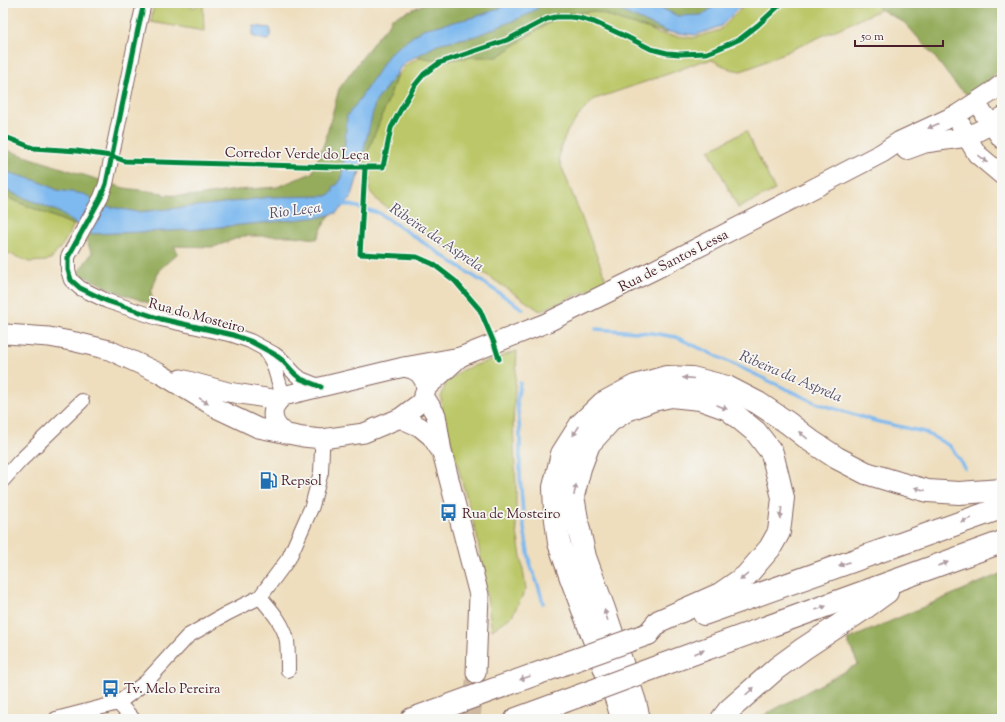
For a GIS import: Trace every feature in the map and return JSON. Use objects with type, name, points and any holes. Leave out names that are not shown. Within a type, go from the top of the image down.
[{"type":"highway","points":[[622,719],[618,704],[570,578],[559,543],[555,512],[554,487],[562,454],[581,424],[603,403],[634,386],[666,377],[692,378],[727,387],[758,403],[788,423],[811,441],[866,473],[928,491],[959,493],[1002,490]]},
{"type":"highway","points":[[639,719],[635,702],[586,557],[573,496],[580,468],[589,444],[610,421],[627,410],[653,400],[671,396],[700,399],[728,409],[756,432],[772,453],[783,498],[779,532],[770,548],[746,576],[720,594],[659,621],[648,634]]},
{"type":"highway","points":[[412,719],[992,511],[1002,505]]},
{"type":"highway","points":[[516,719],[1002,542]]},
{"type":"highway","points":[[722,719],[729,710],[777,668],[823,635],[862,610],[907,577]]},
{"type":"main road","name":"Rua de Santos Lessa","points":[[281,398],[404,367],[460,357],[546,323],[663,265],[882,153],[900,142],[958,114],[976,104],[1002,84]]},
{"type":"main road","points":[[976,104],[999,127]]},
{"type":"main road","points":[[958,114],[961,126],[977,154],[1002,175]]},
{"type":"main road","name":"Rua de Santos Lessa","points":[[882,153],[898,153],[925,143],[967,137],[999,127]]},
{"type":"main road","points":[[3,335],[49,337],[76,342],[109,350],[159,373],[228,392],[281,398]]},
{"type":"main road","name":"Rua de Santos Lessa","points":[[159,373],[218,409],[258,428],[322,439],[364,433],[400,418],[420,403],[425,392],[460,357]]},
{"type":"main road","points":[[404,367],[419,373],[424,380],[425,392],[436,415],[442,452],[479,595],[476,673]]},
{"type":"main road","points":[[281,398],[274,406],[273,415],[275,423],[280,430],[286,434]]},
{"type":"main road","points":[[400,418],[420,427],[431,436],[442,452]]},
{"type":"street","name":"Rua do Mosteiro","points":[[144,3],[106,184],[101,197],[68,257],[68,270],[71,280],[80,288],[107,301],[161,319],[233,335],[250,341],[274,354],[301,379],[321,387]]},
{"type":"street","points":[[265,349],[273,363],[281,398]]},
{"type":"street","points":[[257,396],[267,389],[277,378]]},
{"type":"street","points":[[3,480],[82,400]]},
{"type":"street","points":[[56,719],[118,703],[146,682],[188,636],[226,614],[260,597],[289,558],[312,506],[320,472],[322,439]]},
{"type":"street","points":[[260,597],[275,615],[284,631],[287,640],[288,670]]},
{"type":"street","points":[[118,703],[133,719]]},
{"type":"green space","points":[[154,3],[187,3],[193,7],[199,3],[203,3],[204,31],[151,22]]},
{"type":"green space","points":[[427,3],[747,3],[705,21],[665,33],[624,22],[594,11],[562,15],[498,57],[474,57],[441,61],[404,54],[389,98],[358,177],[325,222],[317,239],[292,236],[243,236],[214,247],[174,246],[178,253],[159,270],[151,293],[154,305],[120,293],[77,274],[92,253],[80,227],[3,196],[3,149],[124,188],[163,193],[163,195],[196,196],[237,190],[277,187],[312,173],[325,141],[339,89],[376,39],[391,22],[390,19]]},
{"type":"green space","points":[[600,3],[659,34],[693,38],[720,30],[747,3],[888,3],[887,6],[869,15],[741,71],[730,69],[712,60],[699,62],[595,99],[581,113],[568,130],[560,149],[559,160],[607,282],[540,311],[379,202],[369,190],[370,176],[364,164],[378,103],[406,65],[441,46]]},
{"type":"green space","points":[[880,3],[1002,3],[1002,67],[971,98],[955,84],[934,56],[905,23],[878,8]]},
{"type":"green space","points":[[746,131],[775,190],[738,208],[709,150]]},
{"type":"green space","points":[[3,196],[74,225],[63,244],[52,258],[46,261],[29,262],[3,251]]},
{"type":"green space","points":[[517,351],[513,424],[516,525],[526,589],[512,616],[492,630],[477,536],[442,409],[441,397],[446,383],[462,370]]},
{"type":"green space","points":[[1002,573],[1002,719],[757,719],[858,664],[847,640]]},
{"type":"water","name":"Rio Leça","points":[[509,3],[545,3],[527,15],[476,36],[441,43],[404,63],[375,103],[351,199],[336,213],[321,217],[190,230],[91,234],[57,211],[3,189],[3,171],[38,181],[57,190],[84,194],[106,206],[138,212],[270,197],[327,196],[333,192],[333,187],[338,184],[342,178],[347,116],[390,53],[423,29],[475,17],[498,9]]},
{"type":"water","points":[[608,3],[651,3],[678,16],[702,15],[719,3],[744,3],[721,26],[696,35],[668,32],[623,12]]},
{"type":"water","points":[[254,26],[270,28],[269,40],[252,36]]},
{"type":"waterway","name":"Ribeira da Asprela","points":[[341,205],[350,205],[379,213],[523,309]]},
{"type":"waterway","name":"Ribeira da Asprela","points":[[596,329],[652,333],[676,337],[816,403],[875,421],[924,432],[950,446],[965,468]]},
{"type":"waterway","points":[[520,383],[517,401],[520,432],[520,475],[524,528],[530,564],[543,603]]},
{"type":"tunnel","points":[[471,719],[476,673]]},
{"type":"cycle path","points":[[144,3],[106,184],[101,197],[68,257],[68,270],[71,280],[80,288],[107,301],[161,319],[233,335],[250,341],[274,354],[301,379],[321,387]]},
{"type":"cycle path","name":"Corredor Verde do Leça","points":[[3,136],[33,148],[77,151],[111,156],[125,161],[383,167],[391,128],[401,109],[415,85],[424,74],[439,63],[507,40],[547,19],[556,17],[579,18],[594,22],[651,49],[667,53],[707,53],[740,39],[782,3]]},
{"type":"cycle path","name":"Corredor Verde do Leça","points":[[365,168],[360,254],[417,257],[433,264],[455,281],[480,310],[499,359]]},
{"type":"place","name":"Repsol","points":[[268,480]]},
{"type":"place","name":"Rua de Mosteiro","points":[[449,513]]},
{"type":"place","name":"Tv. Melo Pereira","points":[[111,688]]}]
